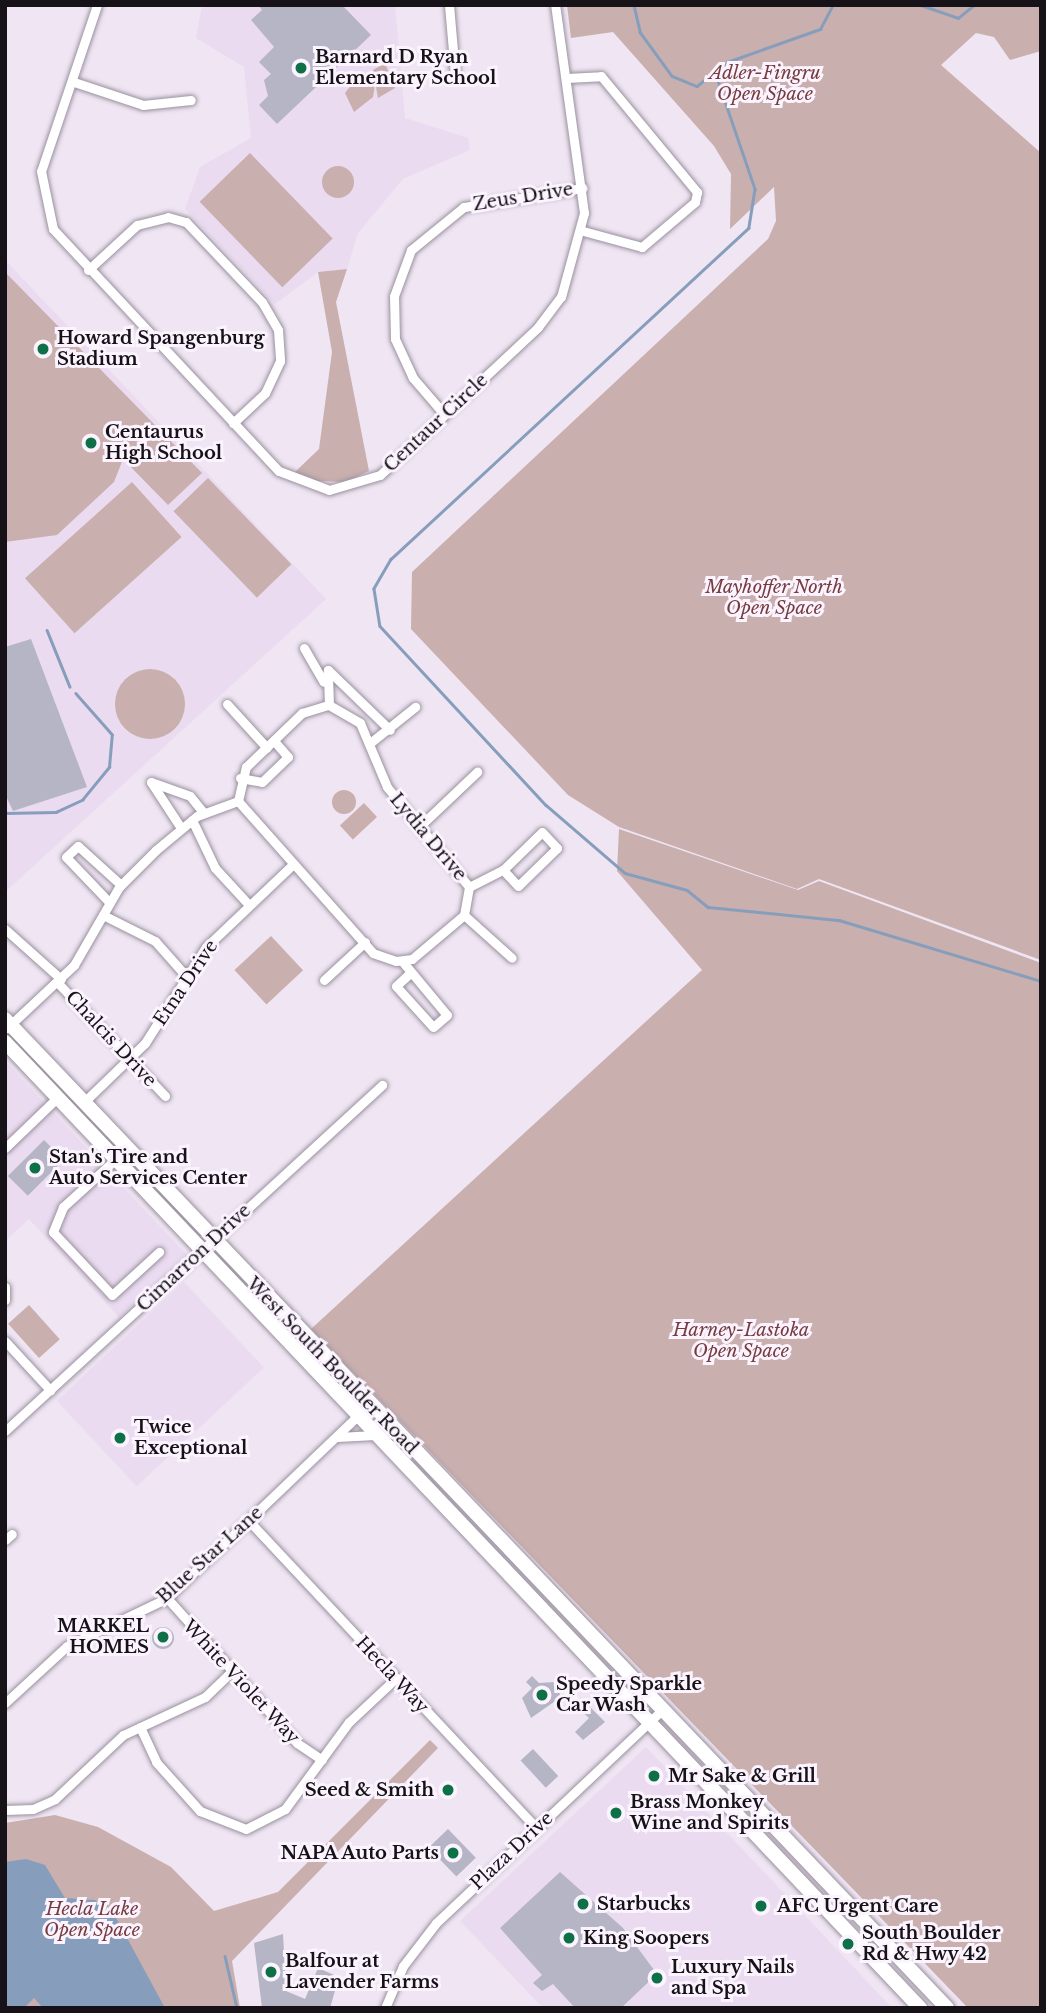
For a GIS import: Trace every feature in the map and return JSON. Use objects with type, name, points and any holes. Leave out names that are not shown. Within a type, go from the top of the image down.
[{"type":"main road","name":"West South Boulder Road","points":[[7,1024],[660,1712],[947,2008]]},
{"type":"main road","name":"West South Boulder Road","points":[[5,1042],[920,2008]]},
{"type":"street","name":"Centaur Circle","points":[[97,5],[74,82],[44,156],[41,191],[53,229],[88,270],[278,471],[329,490],[380,475],[545,319],[561,297],[583,231],[582,188],[555,5]]},
{"type":"street","points":[[449,5],[454,73]]},
{"type":"street","points":[[566,78],[601,76],[697,192],[695,202],[642,247],[583,231]]},
{"type":"street","points":[[74,82],[127,103],[191,100]]},
{"type":"street","name":"Zeus Drive","points":[[444,414],[413,378],[396,339],[394,296],[411,250],[464,207],[582,188]]},
{"type":"street","points":[[88,270],[137,225],[168,217],[186,222],[262,302],[278,330],[280,361],[265,393],[233,423]]},
{"type":"street","points":[[304,648],[324,682],[329,705],[302,713],[270,744],[240,778],[238,801],[292,865],[384,959],[402,961],[423,954],[464,915],[512,958]]},
{"type":"street","points":[[324,682],[328,670],[390,730]]},
{"type":"street","points":[[227,704],[288,757],[262,782],[240,778]]},
{"type":"street","name":"Lydia Drive","points":[[329,705],[349,713],[370,743],[387,787],[469,887],[464,915]]},
{"type":"street","points":[[370,743],[390,730],[415,707]]},
{"type":"street","points":[[420,826],[477,772]]},
{"type":"street","points":[[181,828],[151,782],[190,796],[215,868],[249,905]]},
{"type":"street","points":[[7,1024],[59,980],[121,885],[197,816],[238,801]]},
{"type":"street","points":[[469,887],[503,870],[542,832],[557,848],[518,886],[503,870]]},
{"type":"street","points":[[109,902],[66,858],[78,846],[121,885]]},
{"type":"street","name":"Etna Drive","points":[[83,1103],[129,1060],[206,947],[292,865]]},
{"type":"street","points":[[103,915],[155,942],[187,977]]},
{"type":"street","name":"Chalcis Drive","points":[[5,929],[59,980],[129,1060],[165,1096]]},
{"type":"street","points":[[324,980],[365,942]]},
{"type":"street","points":[[402,961],[408,975],[447,1015],[433,1027],[396,986],[408,975]]},
{"type":"street","name":"Cimarron Drive","points":[[5,1431],[382,1085]]},
{"type":"street","points":[[5,1148],[57,1098]]},
{"type":"street","points":[[127,1148],[63,1207],[53,1231],[112,1295],[159,1252]]},
{"type":"street","points":[[5,1287],[5,1300]]},
{"type":"street","points":[[5,1341],[50,1390]]},
{"type":"street","name":"Blue Star Lane","points":[[5,1703],[67,1646],[167,1598],[370,1404]]},
{"type":"street","points":[[335,1438],[378,1436]]},
{"type":"street","name":"Hecla Way","points":[[249,1521],[536,1828]]},
{"type":"street","name":"White Violet Way","points":[[167,1598],[297,1743],[321,1760]]},
{"type":"street","points":[[5,1810],[33,1810],[55,1799],[123,1735],[205,1697],[231,1672]]},
{"type":"street","points":[[140,1727],[156,1762],[200,1811],[246,1829],[285,1809],[321,1760],[396,1678]]},
{"type":"street","name":"Plaza Drive","points":[[385,2008],[416,1947],[536,1828],[660,1712]]},
{"type":"shaded area","points":[[202,5],[395,5],[405,118],[468,138],[470,150],[403,179],[358,233],[347,269],[318,272],[275,304],[185,209],[200,167],[251,138],[244,67],[196,38]]},
{"type":"shaded area","name":"Centaurus High School","points":[[5,260],[326,599],[5,892]]},
{"type":"shaded area","points":[[5,1061],[187,1255],[119,1317],[29,1219],[5,1241]]},
{"type":"shaded area","points":[[184,1282],[264,1368],[137,1486],[57,1401]]},
{"type":"shaded area","points":[[646,1747],[892,2008],[543,2008],[460,1921]]},
{"type":"green space","name":"Mayhoffer North Open Space","points":[[567,5],[1041,5],[1041,51],[1010,60],[994,37],[976,33],[941,65],[1041,153],[1041,960],[819,879],[797,889],[619,827],[568,795],[411,629],[412,572],[768,239],[776,221],[774,187],[730,229],[731,174],[714,146],[613,32],[571,38]]},
{"type":"green space","points":[[385,63],[395,88],[378,98],[373,70]]},
{"type":"green space","points":[[359,75],[375,85],[373,97],[354,112],[345,93]]},
{"type":"green space","points":[[250,153],[333,239],[282,287],[200,202]]},
{"type":"green space","points":[[338,166],[349,171],[354,182],[349,193],[338,198],[327,193],[322,182],[327,171]]},
{"type":"green space","points":[[347,269],[336,302],[369,471],[345,482],[318,481],[295,472],[319,449],[332,352],[318,272]]},
{"type":"green space","name":"Howard Spangenburg Stadium","points":[[5,272],[202,473],[168,505],[123,459],[114,482],[57,535],[5,542]]},
{"type":"green space","points":[[208,478],[291,564],[257,598],[173,511]]},
{"type":"green space","points":[[132,482],[182,537],[75,633],[25,578]]},
{"type":"green space","points":[[150,669],[175,679],[185,704],[175,729],[150,739],[125,729],[115,704],[125,679]]},
{"type":"green space","points":[[339,790],[349,790],[356,797],[356,807],[349,814],[339,814],[332,807],[332,797]]},
{"type":"green space","points":[[364,803],[377,817],[353,839],[340,826]]},
{"type":"green space","name":"Harney-Lastoka Open Space","points":[[619,829],[798,890],[819,881],[1041,963],[1041,2008],[968,2008],[311,1329],[702,970],[617,871]]},
{"type":"green space","points":[[271,936],[303,970],[266,1004],[234,970]]},
{"type":"green space","points":[[29,1305],[60,1339],[39,1358],[8,1324]]},
{"type":"green space","name":"Hecla Lake Open Space","points":[[430,1740],[438,1748],[232,1961],[240,2008],[5,2008],[5,1823],[55,1815],[98,1827],[171,1867],[214,1911],[278,1892]]},
{"type":"water","points":[[26,1859],[45,1865],[65,1898],[95,1900],[114,1914],[165,2008],[43,2008],[34,1998],[24,2008],[5,2008],[5,1862]]},
{"type":"building","name":"Barnard D Ryan Elementary School","points":[[258,5],[342,5],[371,35],[277,124],[259,105],[268,96],[264,80],[271,74],[259,62],[274,47],[251,20],[262,10]]},
{"type":"building","points":[[31,639],[87,787],[13,811],[5,794],[5,647]]},
{"type":"building","name":"Stan's Tire and Auto Services Center","points":[[44,1140],[64,1160],[28,1196],[8,1176]]},
{"type":"building","name":"MARKEL HOMES","points":[[163,1627],[171,1630],[174,1638],[171,1646],[163,1649],[155,1646],[152,1638],[155,1630]]},
{"type":"building","name":"Speedy Sparkle Car Wash","points":[[532,1676],[539,1683],[555,1682],[561,1697],[531,1718],[522,1698],[532,1688],[526,1682]]},
{"type":"building","points":[[587,1704],[605,1722],[583,1740],[575,1732],[589,1718],[580,1710]]},
{"type":"building","points":[[533,1749],[558,1776],[546,1788],[521,1761]]},
{"type":"building","name":"NAPA Auto Parts","points":[[448,1829],[476,1858],[456,1877],[429,1848]]},
{"type":"building","name":"King Soopers","points":[[560,1872],[623,1928],[657,1974],[621,2008],[575,2008],[553,1984],[542,1991],[533,1983],[542,1975],[500,1928]]},
{"type":"building","name":"Balfour at Lavender Farms","points":[[283,1934],[286,1991],[305,1999],[318,1968],[339,1977],[330,2008],[262,2008],[254,1943]]},
{"type":"waterway","points":[[634,5],[640,32],[672,76],[697,86],[727,62],[820,29],[833,5]]},
{"type":"waterway","points":[[921,5],[958,18],[974,5]]},
{"type":"waterway","points":[[715,72],[755,189],[749,228],[391,559],[374,589],[380,626],[546,805],[625,873],[687,890],[708,907],[839,920],[1041,981]]},
{"type":"waterway","points":[[47,630],[70,687]]},
{"type":"waterway","points":[[5,813],[56,812],[82,800],[109,767],[112,735],[76,694]]},
{"type":"waterway","points":[[225,1956],[237,2008]]},
{"type":"place","name":"Barnard D Ryan Elementary School","points":[[301,68]]},
{"type":"place","name":"Howard Spangenburg Stadium","points":[[43,349]]},
{"type":"place","name":"Centaurus High School","points":[[91,443]]},
{"type":"place","name":"Stan's Tire and Auto Services Center","points":[[35,1168]]},
{"type":"place","name":"Twice Exceptional","points":[[120,1438]]},
{"type":"place","name":"MARKEL HOMES","points":[[163,1637]]},
{"type":"place","name":"Speedy Sparkle Car Wash","points":[[542,1695]]},
{"type":"place","name":"Mr Sake & Grill","points":[[654,1776]]},
{"type":"place","name":"Seed & Smith","points":[[448,1790]]},
{"type":"place","name":"Brass Monkey Wine and Spirits","points":[[616,1813]]},
{"type":"place","name":"NAPA Auto Parts","points":[[453,1853]]},
{"type":"place","name":"Starbucks","points":[[583,1904]]},
{"type":"place","name":"AFC Urgent Care","points":[[761,1906]]},
{"type":"place","name":"King Soopers","points":[[569,1938]]},
{"type":"place","name":"South Boulder Rd & Hwy 42","points":[[848,1944]]},
{"type":"place","name":"Balfour at Lavender Farms","points":[[271,1972]]},
{"type":"place","name":"Luxury Nails and Spa","points":[[657,1978]]},
{"type":"park label","name":"Adler-Fingru Open Space","points":[[765,84]]}]
